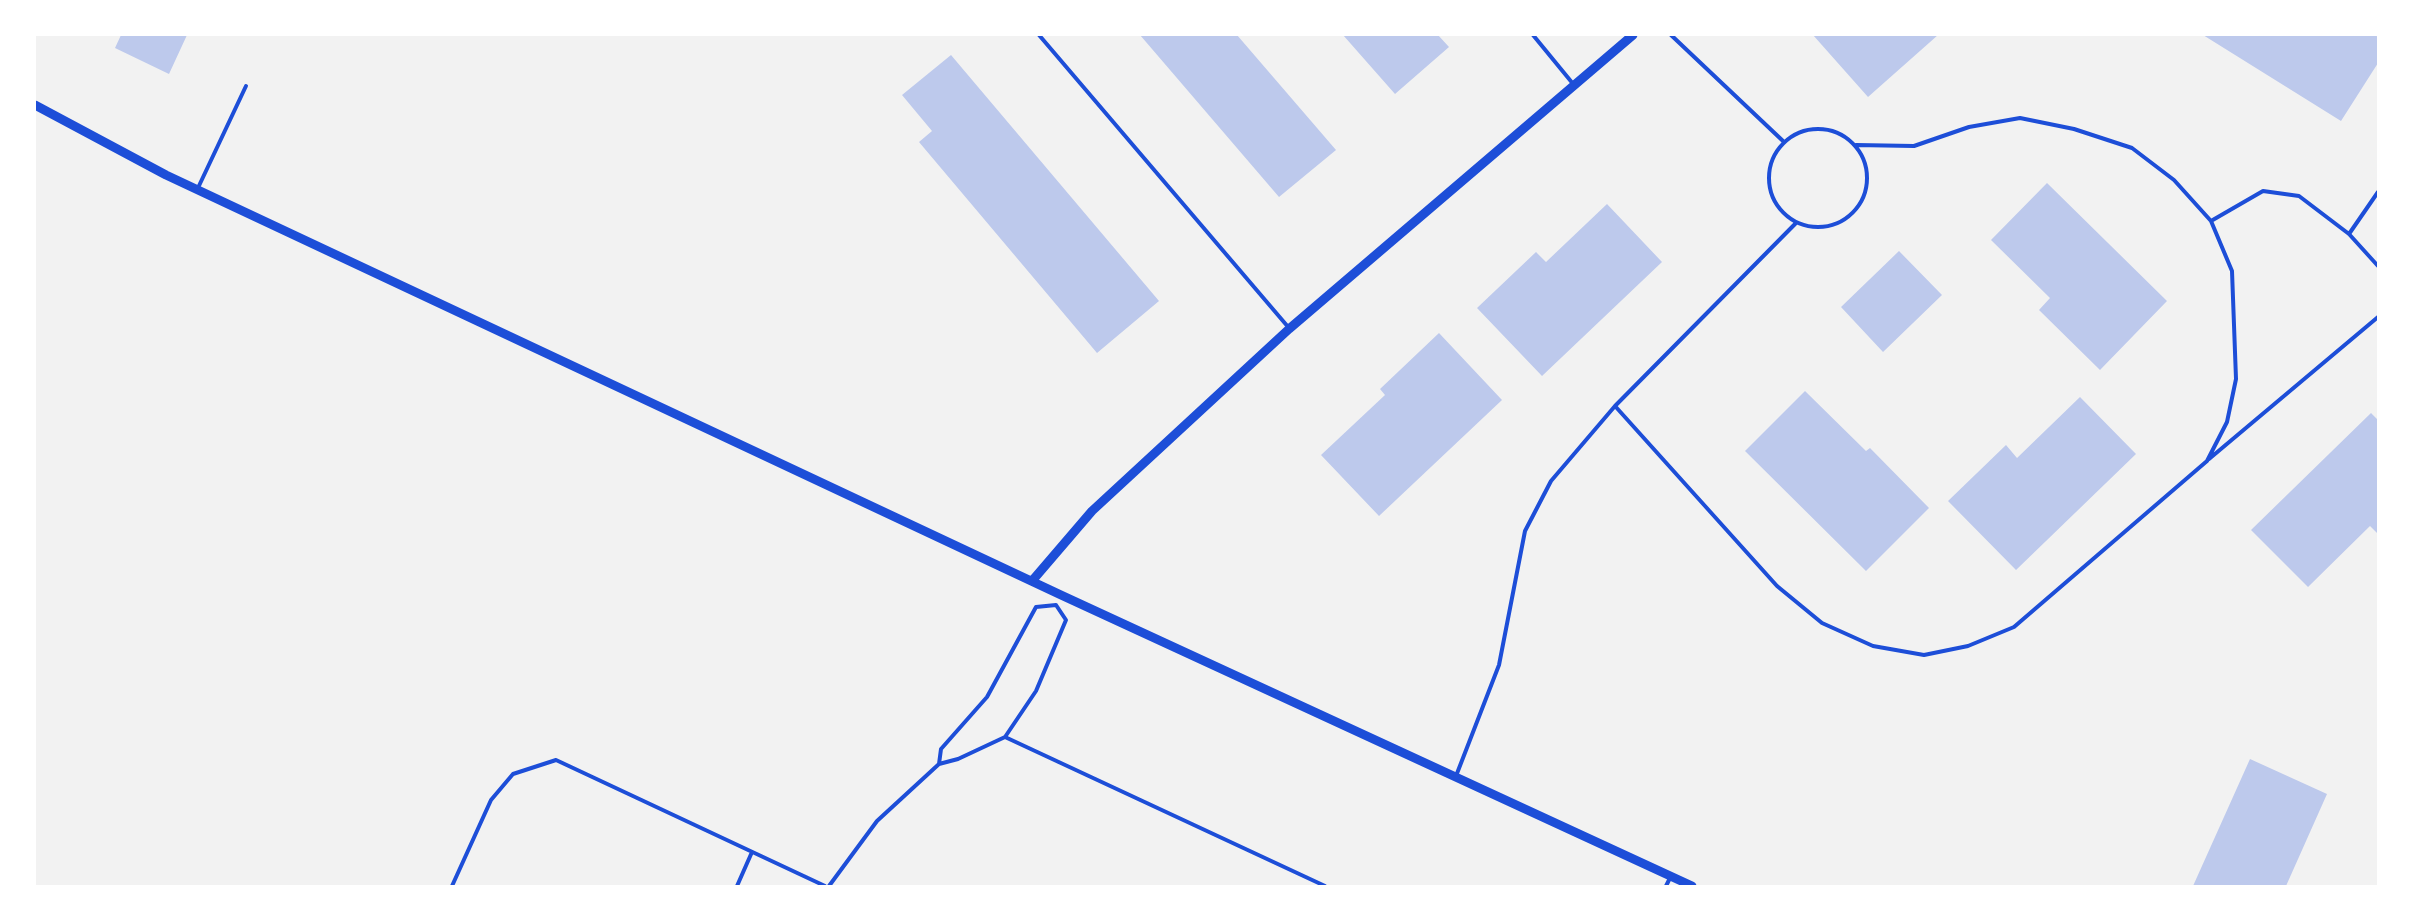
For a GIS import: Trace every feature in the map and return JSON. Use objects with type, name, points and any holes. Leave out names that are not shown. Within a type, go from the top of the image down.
[{"type":"street","points":[[1032,581],[1092,511],[1289,329],[1633,35]]},
{"type":"street","points":[[35,105],[197,190],[1061,595],[1692,886]]},
{"type":"lane","points":[[1039,35],[1289,329]]},
{"type":"lane","points":[[1533,35],[1574,85]]},
{"type":"lane","points":[[1671,35],[1782,141]]},
{"type":"lane","points":[[197,190],[246,86]]},
{"type":"lane","points":[[1856,145],[1867,170],[1864,196],[1848,218],[1823,228],[1796,223],[1773,201],[1768,170],[1782,141],[1806,129],[1833,130],[1856,145],[1914,146],[1969,127],[2020,118],[2074,129],[2132,148],[2174,180],[2211,221],[2232,271],[2236,380],[2227,422],[2207,461]]},
{"type":"lane","points":[[2211,221],[2263,191],[2299,196],[2350,234],[2378,266]]},
{"type":"lane","points":[[2350,234],[2378,192]]},
{"type":"lane","points":[[1456,776],[1499,665],[1526,531],[1552,481],[1615,406],[1796,223]]},
{"type":"lane","points":[[1615,406],[1777,586],[1822,623],[1873,646],[1924,655],[1968,646],[2014,627],[2378,317]]},
{"type":"lane","points":[[1056,605],[1061,595]]},
{"type":"lane","points":[[829,886],[877,821],[939,764],[958,759],[1005,737],[1036,691],[1066,620],[1056,605]]},
{"type":"lane","points":[[939,764],[941,749],[987,697],[1036,607],[1056,605]]},
{"type":"lane","points":[[1005,737],[1325,886]]},
{"type":"lane","points":[[452,886],[491,800],[513,774],[556,760],[825,886]]},
{"type":"lane","points":[[737,886],[752,852]]},
{"type":"lane","points":[[1666,886],[1671,876]]},
{"type":"lane","points":[[813,880],[814,886]]},
{"type":"building","points":[[121,35],[187,35],[169,74],[115,48]]},
{"type":"building","points":[[1140,35],[1237,35],[1336,150],[1279,197]]},
{"type":"building","points":[[1343,35],[1438,35],[1449,47],[1395,94]]},
{"type":"building","points":[[1813,35],[1938,35],[1868,97]]},
{"type":"building","points":[[2203,35],[2375,35],[2378,37],[2378,63],[2341,121]]},
{"type":"building","points":[[951,55],[1159,301],[1097,353],[919,142],[932,131],[902,95]]},
{"type":"building","points":[[2047,183],[2167,301],[2100,370],[2039,310],[2050,298],[1991,240]]},
{"type":"building","points":[[1607,204],[1662,262],[1542,376],[1477,308],[1536,252],[1546,262]]},
{"type":"building","points":[[1899,251],[1942,295],[1883,352],[1841,307]]},
{"type":"building","points":[[1439,333],[1502,400],[1379,516],[1321,455],[1385,395],[1380,389]]},
{"type":"building","points":[[1805,391],[1866,451],[1870,448],[1929,508],[1866,571],[1745,451]]},
{"type":"building","points":[[2080,397],[2136,454],[2016,570],[1948,501],[2006,445],[2017,458]]},
{"type":"building","points":[[2371,413],[2378,420],[2378,534],[2370,526],[2308,587],[2251,530]]},
{"type":"building","points":[[2250,759],[2327,794],[2286,886],[2193,886]]}]
